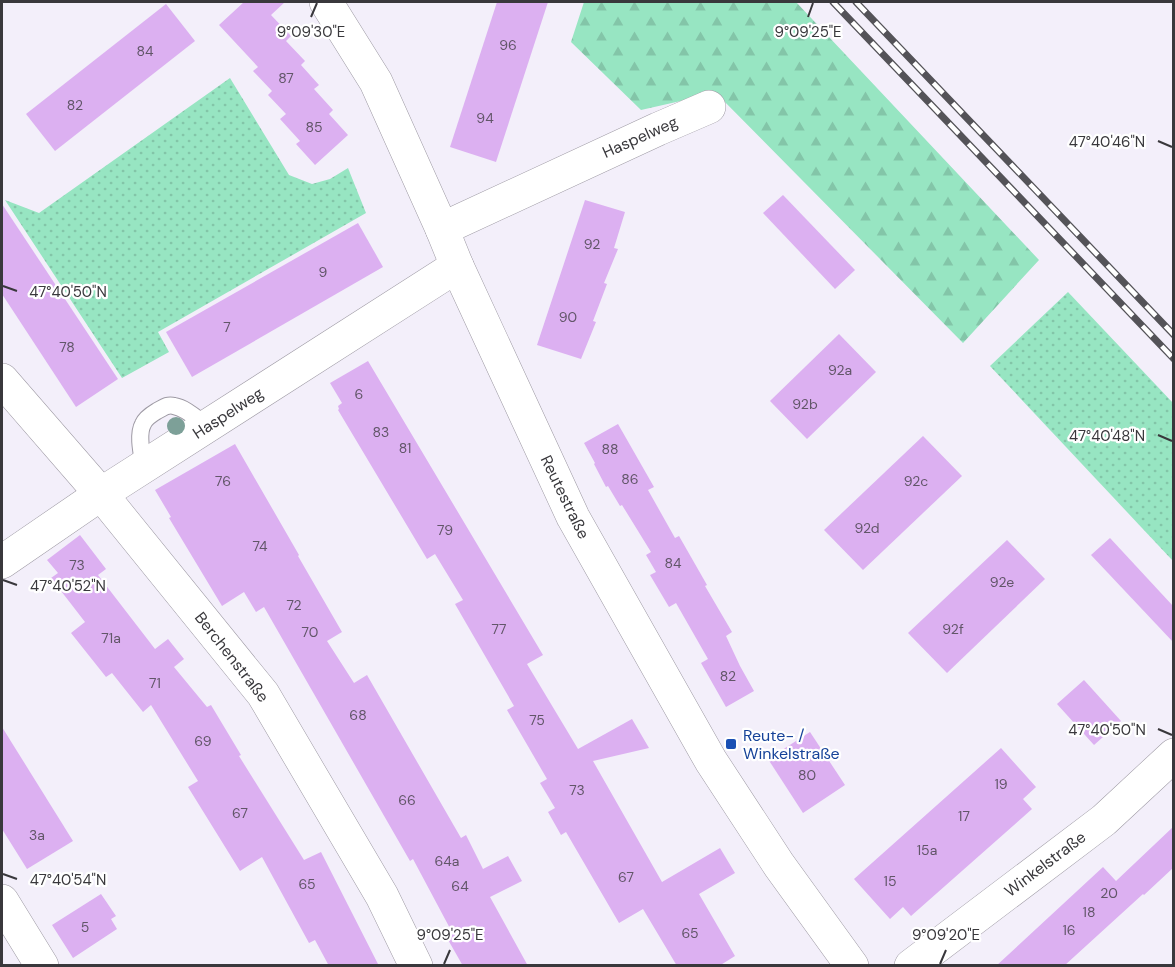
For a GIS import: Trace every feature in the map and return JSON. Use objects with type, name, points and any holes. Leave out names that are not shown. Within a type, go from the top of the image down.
[{"type":"street","name":"Reutestraße","points":[[326,2],[376,82],[457,266],[573,517],[711,761],[778,865],[852,966]]},
{"type":"street","name":"Haspelweg","points":[[442,229],[709,107]]},
{"type":"street","name":"Haspelweg","points":[[2,562],[101,494],[457,266]]},
{"type":"street","name":"Berchenstraße","points":[[2,380],[101,494],[263,694],[382,896],[416,966]]},
{"type":"street","name":"Winkelstraße","points":[[911,966],[1104,820],[1173,755]]},
{"type":"street","points":[[2,901],[42,966]]},
{"type":"green space","points":[[584,2],[796,2],[1039,260],[963,343],[716,93],[641,110],[571,42]]},
{"type":"green space","points":[[230,78],[289,175],[312,184],[330,179],[348,168],[366,213],[158,332],[169,352],[122,378],[5,200],[39,213]]},
{"type":"green space","points":[[1068,292],[1173,403],[1173,561],[990,366]]},
{"type":"building","points":[[244,2],[285,2],[271,15],[291,36],[286,41],[305,61],[301,65],[319,85],[314,89],[333,110],[329,114],[348,135],[315,165],[296,144],[300,141],[280,119],[286,114],[268,95],[272,91],[253,71],[258,67],[219,25]]},
{"type":"building","points":[[497,2],[548,2],[496,162],[450,147]]},
{"type":"building","points":[[166,4],[195,41],[55,151],[26,114]]},
{"type":"building","points":[[783,195],[855,270],[835,289],[763,213]]},
{"type":"building","points":[[585,200],[625,212],[614,248],[618,249],[604,283],[607,284],[593,321],[596,322],[581,359],[537,345]]},
{"type":"building","points":[[2,204],[118,379],[76,407],[2,294]]},
{"type":"building","points":[[358,223],[383,267],[192,377],[166,332]]},
{"type":"building","points":[[839,334],[876,372],[807,439],[770,401]]},
{"type":"building","points":[[368,361],[543,655],[527,664],[578,749],[632,719],[649,748],[593,761],[662,882],[720,848],[735,873],[699,894],[735,956],[719,966],[677,966],[643,909],[619,923],[566,832],[561,835],[548,812],[555,808],[540,783],[547,779],[507,710],[514,706],[455,604],[463,600],[435,554],[427,559],[338,410],[338,406],[342,403],[330,383]]},
{"type":"building","points":[[618,424],[654,487],[648,490],[675,538],[679,536],[732,632],[726,636],[754,691],[726,707],[701,663],[708,659],[676,603],[669,607],[650,575],[656,572],[646,555],[651,552],[622,505],[620,506],[608,486],[606,487],[584,443]]},
{"type":"building","points":[[923,436],[962,476],[863,570],[824,530]]},
{"type":"building","points":[[235,444],[342,632],[327,641],[354,683],[367,675],[461,838],[466,835],[483,869],[508,856],[522,881],[490,897],[528,966],[463,966],[447,938],[453,934],[413,859],[410,861],[264,607],[256,612],[244,592],[222,606],[169,518],[171,517],[155,490]]},
{"type":"building","points":[[80,535],[106,569],[98,575],[155,649],[168,639],[184,659],[174,667],[207,707],[211,705],[241,755],[239,756],[304,860],[321,852],[379,966],[329,966],[315,940],[309,943],[262,857],[240,871],[188,787],[198,781],[151,705],[143,712],[112,673],[106,677],[71,633],[85,622],[51,578],[58,573],[47,560]]},
{"type":"building","points":[[1110,538],[1173,606],[1173,642],[1091,555]]},
{"type":"building","points":[[1007,540],[1045,579],[947,673],[908,633]]},
{"type":"building","points":[[1084,680],[1121,721],[1094,745],[1057,704]]},
{"type":"building","points":[[2,727],[73,841],[27,869],[2,829]]},
{"type":"building","points":[[810,732],[845,785],[803,813],[768,759]]},
{"type":"building","points":[[1001,748],[1036,787],[1023,799],[1032,809],[911,916],[903,907],[890,919],[854,879]]},
{"type":"building","points":[[1173,827],[1173,868],[1064,966],[996,966],[1103,867],[1116,881]]},
{"type":"building","points":[[101,894],[116,916],[111,919],[117,929],[73,958],[52,925]]},
{"type":"railway","points":[[833,2],[1174,359]]},
{"type":"railway","points":[[856,2],[1174,335]]},
{"type":"place","name":"Reute- / Winkelstraße","points":[[731,744]]}]
